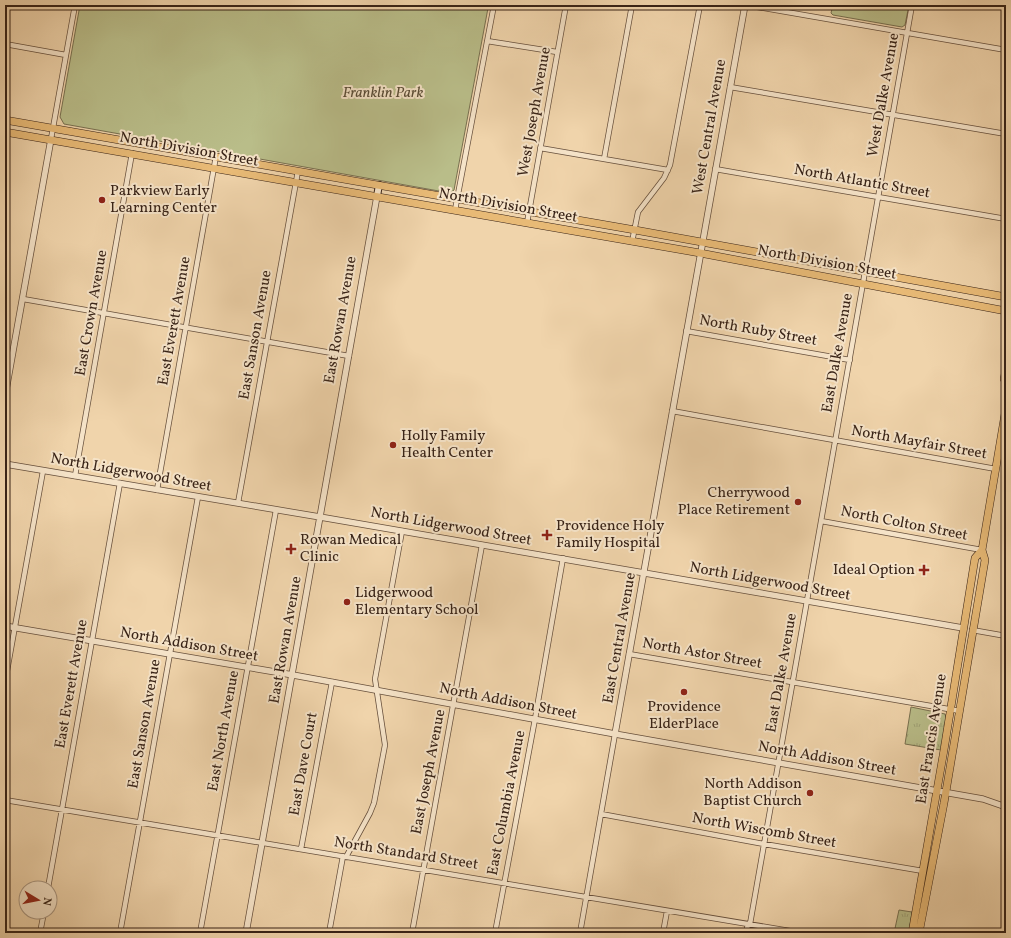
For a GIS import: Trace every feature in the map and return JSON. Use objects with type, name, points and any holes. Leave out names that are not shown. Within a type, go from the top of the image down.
[{"type":"main road","name":"North Division Street","points":[[5,120],[635,230],[1006,297]]},
{"type":"main road","name":"North Division Street","points":[[5,132],[700,253],[1006,311]]},
{"type":"main road","name":"East Rowan Avenue","points":[[377,196],[379,185]]},
{"type":"main road","points":[[1006,369],[1004,379],[1006,382]]},
{"type":"main road","name":"East Francis Avenue","points":[[919,933],[960,711],[972,630],[985,560],[982,550],[1006,408]]},
{"type":"main road","name":"East Francis Avenue","points":[[912,933],[975,558],[982,550]]},
{"type":"main road","points":[[967,604],[969,627],[972,630]]},
{"type":"main road","points":[[963,628],[967,635],[968,660]]},
{"type":"street","points":[[5,396],[75,5]]},
{"type":"street","points":[[455,210],[494,5]]},
{"type":"street","name":"West Joseph Avenue","points":[[527,223],[566,5]]},
{"type":"street","points":[[604,159],[632,5]]},
{"type":"street","points":[[632,242],[637,217],[641,207],[661,183],[668,170],[700,5]]},
{"type":"street","points":[[745,5],[1006,50]]},
{"type":"street","name":"West Central Avenue","points":[[700,253],[745,5]]},
{"type":"street","name":"West Dalke Avenue","points":[[863,283],[912,5]]},
{"type":"street","points":[[487,41],[557,52]]},
{"type":"street","points":[[5,44],[66,54]]},
{"type":"street","points":[[730,87],[1006,134]]},
{"type":"street","points":[[540,148],[668,170]]},
{"type":"street","name":"East Crown Avenue","points":[[75,476],[132,153]]},
{"type":"street","name":"East Everett Avenue","points":[[157,490],[216,156]]},
{"type":"street","name":"North Atlantic Street","points":[[715,169],[1006,219]]},
{"type":"street","name":"East Sanson Avenue","points":[[238,503],[298,171]]},
{"type":"street","name":"East Rowan Avenue","points":[[246,933],[377,196]]},
{"type":"street","name":"East Central Avenue","points":[[580,933],[700,253]]},
{"type":"street","name":"East Dalke Avenue","points":[[746,933],[749,924],[779,763],[863,283]]},
{"type":"street","points":[[22,299],[349,356]]},
{"type":"street","name":"North Ruby Street","points":[[686,331],[850,360]]},
{"type":"street","name":"North Mayfair Street","points":[[672,411],[996,469]]},
{"type":"street","name":"North Lidgerwood Street","points":[[5,464],[563,558],[963,628]]},
{"type":"street","points":[[5,682],[43,470]]},
{"type":"street","name":"East Everett Avenue","points":[[49,880],[120,483]]},
{"type":"street","name":"East Sanson Avenue","points":[[120,933],[198,496]]},
{"type":"street","name":"East North Avenue","points":[[200,933],[276,510]]},
{"type":"street","name":"North Colton Street","points":[[821,520],[982,550]]},
{"type":"street","points":[[329,933],[344,857],[370,813],[385,745],[376,680],[402,531]]},
{"type":"street","name":"East Joseph Avenue","points":[[412,933],[482,545]]},
{"type":"street","name":"East Columbia Avenue","points":[[495,933],[563,558]]},
{"type":"street","name":"North Addison Street","points":[[5,626],[248,667],[945,792],[983,799],[1006,807]]},
{"type":"street","points":[[972,630],[1006,636]]},
{"type":"street","name":"North Astor Street","points":[[629,654],[960,711]]},
{"type":"street","name":"East Dave Court","points":[[301,849],[332,682]]},
{"type":"street","name":"North Standard Street","points":[[5,800],[344,857],[504,882],[802,933]]},
{"type":"street","name":"North Wiscomb Street","points":[[601,814],[923,871]]},
{"type":"street","points":[[663,933],[667,911]]},
{"type":"street","points":[[40,933],[42,920]]},
{"type":"green space","name":"Franklin Park","points":[[80,5],[471,5],[488,8],[454,190],[450,193],[64,124],[60,117]]},
{"type":"green space","points":[[833,5],[909,5],[905,25],[902,27],[833,15],[831,13]]},
{"type":"green space","points":[[911,707],[945,714],[946,718],[941,750],[905,744]]},
{"type":"green space","points":[[899,910],[912,912],[909,933],[894,933]]},
{"type":"place","name":"Parkview Early Learning Center","points":[[102,200]]},
{"type":"place","name":"Holly Family Health Center","points":[[393,445]]},
{"type":"place","name":"Cherrywood Place Retirement","points":[[798,502]]},
{"type":"place","name":"Providence Holy Family Hospital","points":[[547,535]]},
{"type":"place","name":"Rowan Medical Clinic","points":[[291,549]]},
{"type":"place","name":"Ideal Option","points":[[924,570]]},
{"type":"place","name":"Lidgerwood Elementary School","points":[[347,602]]},
{"type":"place","name":"Providence ElderPlace","points":[[684,692]]},
{"type":"place","name":"North Addison Baptist Church","points":[[810,793]]}]
